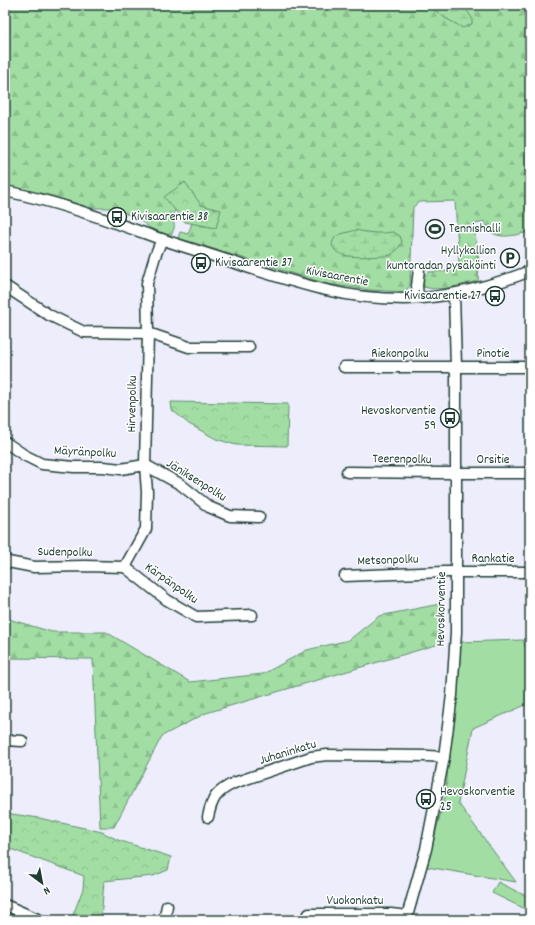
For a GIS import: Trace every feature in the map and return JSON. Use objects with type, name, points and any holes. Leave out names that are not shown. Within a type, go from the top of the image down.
[{"type":"street","name":"Kivisaarentie","points":[[5,191],[55,203],[283,278],[326,290],[377,297],[403,299],[418,298],[454,294],[484,287],[515,272],[530,271]]},
{"type":"street","name":"Hirvenpolku","points":[[125,568],[146,529],[145,465],[148,333],[146,283],[162,239]]},
{"type":"street","points":[[418,298],[417,286],[419,269]]},
{"type":"street","points":[[5,286],[49,315],[84,332],[148,333],[189,347],[249,347]]},
{"type":"street","name":"Hevoskorventie","points":[[407,918],[426,849],[444,757],[452,695],[456,632],[456,367],[454,294]]},
{"type":"street","name":"Riekonpolku","points":[[344,367],[456,367]]},
{"type":"street","name":"Pinotie","points":[[456,367],[530,367]]},
{"type":"street","name":"Mäyränpolku","points":[[5,442],[24,455],[42,464],[74,467],[121,468],[145,465]]},
{"type":"street","name":"Jäniksenpolku","points":[[145,465],[180,484],[209,507],[230,516],[259,518]]},
{"type":"street","name":"Teerenpolku","points":[[347,472],[456,473]]},
{"type":"street","name":"Orsitie","points":[[456,473],[530,473]]},
{"type":"street","name":"Sudenpolku","points":[[5,560],[8,562],[34,567],[85,566],[125,568]]},
{"type":"street","name":"Kärpänpolku","points":[[125,568],[167,600],[196,617],[252,615]]},
{"type":"street","name":"Rankatie","points":[[456,572],[530,572]]},
{"type":"street","name":"Metsonpolku","points":[[345,576],[456,572]]},
{"type":"street","points":[[5,740],[22,741]]},
{"type":"street","name":"Juhaninkatu","points":[[208,817],[211,803],[217,794],[225,788],[234,783],[311,758],[327,755],[444,757]]},
{"type":"street","points":[[5,905],[40,920]]},
{"type":"street","points":[[164,920],[167,906]]},
{"type":"street","name":"Vuokonkatu","points":[[306,920],[309,914],[391,914],[407,918]]},
{"type":"green space","points":[[5,5],[530,5],[530,232],[510,236],[500,236],[490,231],[484,221],[474,225],[479,263],[478,281],[437,289],[423,287],[423,278],[428,272],[451,271],[459,263],[455,201],[419,202],[413,207],[410,285],[405,292],[370,290],[327,284],[178,238],[180,232],[188,234],[192,223],[216,228],[174,208],[175,211],[170,218],[174,225],[171,236],[150,228],[137,218],[111,208],[90,208],[53,196],[5,186]]},
{"type":"green space","points":[[428,5],[463,5],[472,18],[472,24],[463,28],[445,18]]},
{"type":"green space","points":[[185,182],[201,205],[221,210],[216,228],[185,222],[164,197]]},
{"type":"green space","points":[[356,230],[374,233],[393,232],[400,236],[402,242],[396,251],[387,256],[367,257],[344,255],[333,248],[332,244],[335,237]]},
{"type":"green space","points":[[171,402],[288,404],[287,446],[236,445],[216,439],[189,424],[172,410]]},
{"type":"green space","points":[[440,604],[439,644],[206,713],[162,736],[114,827],[100,827],[93,659],[5,658],[5,618],[52,632],[106,632],[190,682],[263,674],[307,650],[349,640],[379,616]]},
{"type":"green space","points":[[523,640],[530,661],[530,703],[473,728],[458,803],[516,882],[427,867],[446,793],[448,764],[457,699],[461,642]]},
{"type":"green space","points":[[5,813],[39,818],[102,832],[118,840],[171,857],[168,870],[153,876],[104,881],[101,920],[71,920],[83,889],[84,876],[5,847]]},
{"type":"green space","points":[[498,882],[530,898],[525,909],[492,893]]},
{"type":"place","name":"Kivisaarentie 38","points":[[117,217]]},
{"type":"place","name":"Tennishalli","points":[[435,229]]},
{"type":"place","name":"Hyllykallion kuntoradan pysäköinti","points":[[510,258]]},
{"type":"place","name":"Kivisaarentie 37","points":[[201,263]]},
{"type":"place","name":"Kivisaarentie 27","points":[[495,296]]},
{"type":"place","name":"Hevoskorventie 59","points":[[450,418]]},
{"type":"place","name":"Hevoskorventie 25","points":[[426,799]]}]
